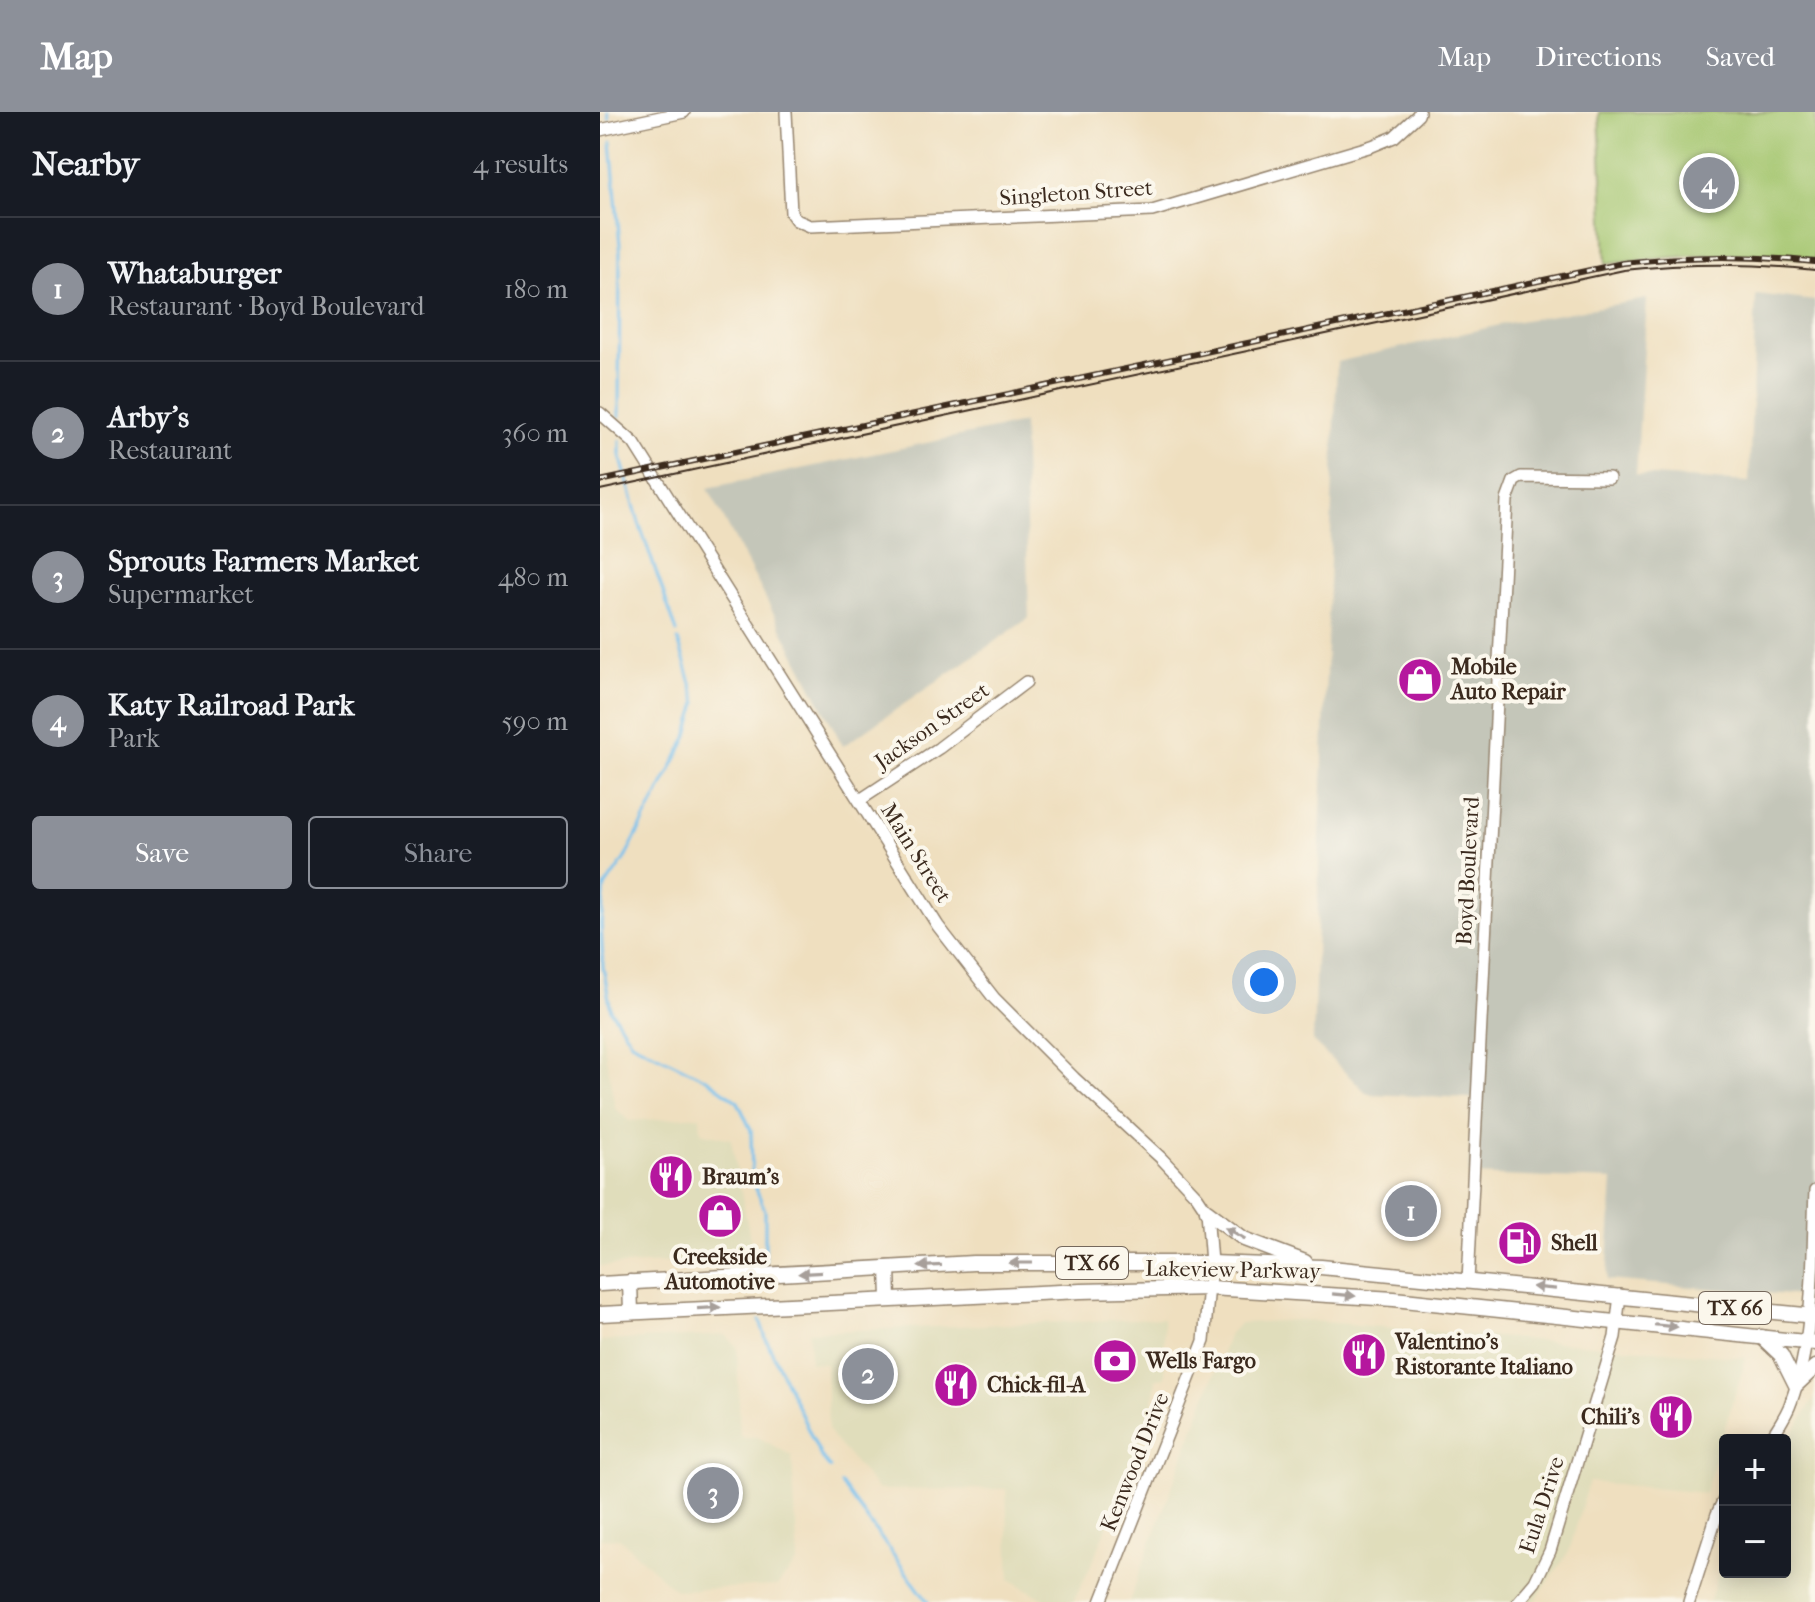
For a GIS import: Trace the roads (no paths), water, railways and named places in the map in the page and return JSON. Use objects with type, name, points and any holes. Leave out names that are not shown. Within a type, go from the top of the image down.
[{"type":"main road","points":[[1207,1211],[1244,1239],[1321,1267]]},
{"type":"main road","name":"Lakeview Parkway","points":[[600,1284],[973,1263],[1211,1263],[1321,1267],[1812,1316]]},
{"type":"main road","points":[[888,1268],[889,1299]]},
{"type":"main road","points":[[630,1282],[631,1312]]},
{"type":"main road","points":[[1459,1306],[1468,1282]]},
{"type":"main road","points":[[1468,1282],[1478,1308]]},
{"type":"main road","name":"Lakeview Parkway","points":[[600,1314],[889,1299],[1210,1288],[1327,1293],[1810,1342]]},
{"type":"main road","points":[[1762,1337],[1781,1355],[1796,1385],[1815,1367]]},
{"type":"street","points":[[600,130],[684,112]]},
{"type":"street","name":"Singleton Street","points":[[786,112],[791,213],[796,220],[810,226],[1152,211],[1372,146],[1394,137],[1419,112]]},
{"type":"street","name":"Main Street","points":[[600,413],[634,443],[938,926],[994,998],[1074,1078],[1161,1158],[1207,1211]]},
{"type":"street","name":"Boyd Boulevard","points":[[1468,1282],[1507,500],[1514,481],[1530,476],[1609,478]]},
{"type":"street","name":"Jackson Street","points":[[860,800],[939,748],[1026,682]]},
{"type":"street","points":[[1773,1434],[1790,1405],[1810,1342],[1815,1191]]},
{"type":"street","points":[[1207,1211],[1210,1288]]},
{"type":"street","name":"Kenwood Drive","points":[[1101,1602],[1204,1341],[1210,1288]]},
{"type":"street","name":"Eula Drive","points":[[1518,1602],[1535,1582],[1550,1551],[1618,1321],[1620,1295]]},
{"type":"street","points":[[1689,1602],[1721,1506]]},
{"type":"waterway","points":[[608,112],[609,119]]},
{"type":"waterway","points":[[611,142],[620,245],[619,417]]},
{"type":"waterway","points":[[620,440],[620,455],[639,523],[677,632]]},
{"type":"waterway","points":[[678,640],[697,703],[687,738],[625,858],[605,887],[601,923],[603,967],[611,1010],[631,1042],[708,1080],[738,1102],[751,1130],[752,1179],[765,1210],[765,1262]]},
{"type":"waterway","points":[[760,1320],[821,1457],[830,1468]]},
{"type":"waterway","points":[[841,1484],[928,1602]]},
{"type":"tram line","points":[[600,490],[1624,270],[1720,265],[1815,270]]},
{"type":"railway","points":[[600,481],[1623,263],[1719,257],[1815,262]]},
{"type":"place","name":"Katy Railroad Park","points":[[1709,183]]},
{"type":"place","name":"Mobile Auto Repair","points":[[1420,680]]},
{"type":"place","name":"Braum's","points":[[671,1177]]},
{"type":"place","name":"Whataburger","points":[[1411,1211]]},
{"type":"place","name":"Creekside Automotive","points":[[720,1216]]},
{"type":"place","name":"Shell","points":[[1520,1243]]},
{"type":"place","name":"Valentino's Ristorante Italiano","points":[[1364,1355]]},
{"type":"place","name":"Wells Fargo","points":[[1115,1361]]},
{"type":"place","name":"Arby's","points":[[868,1374]]},
{"type":"place","name":"Chick-fil-A","points":[[956,1385]]},
{"type":"place","name":"Chili's","points":[[1671,1417]]},
{"type":"place","name":"Sprouts Farmers Market","points":[[713,1493]]}]
